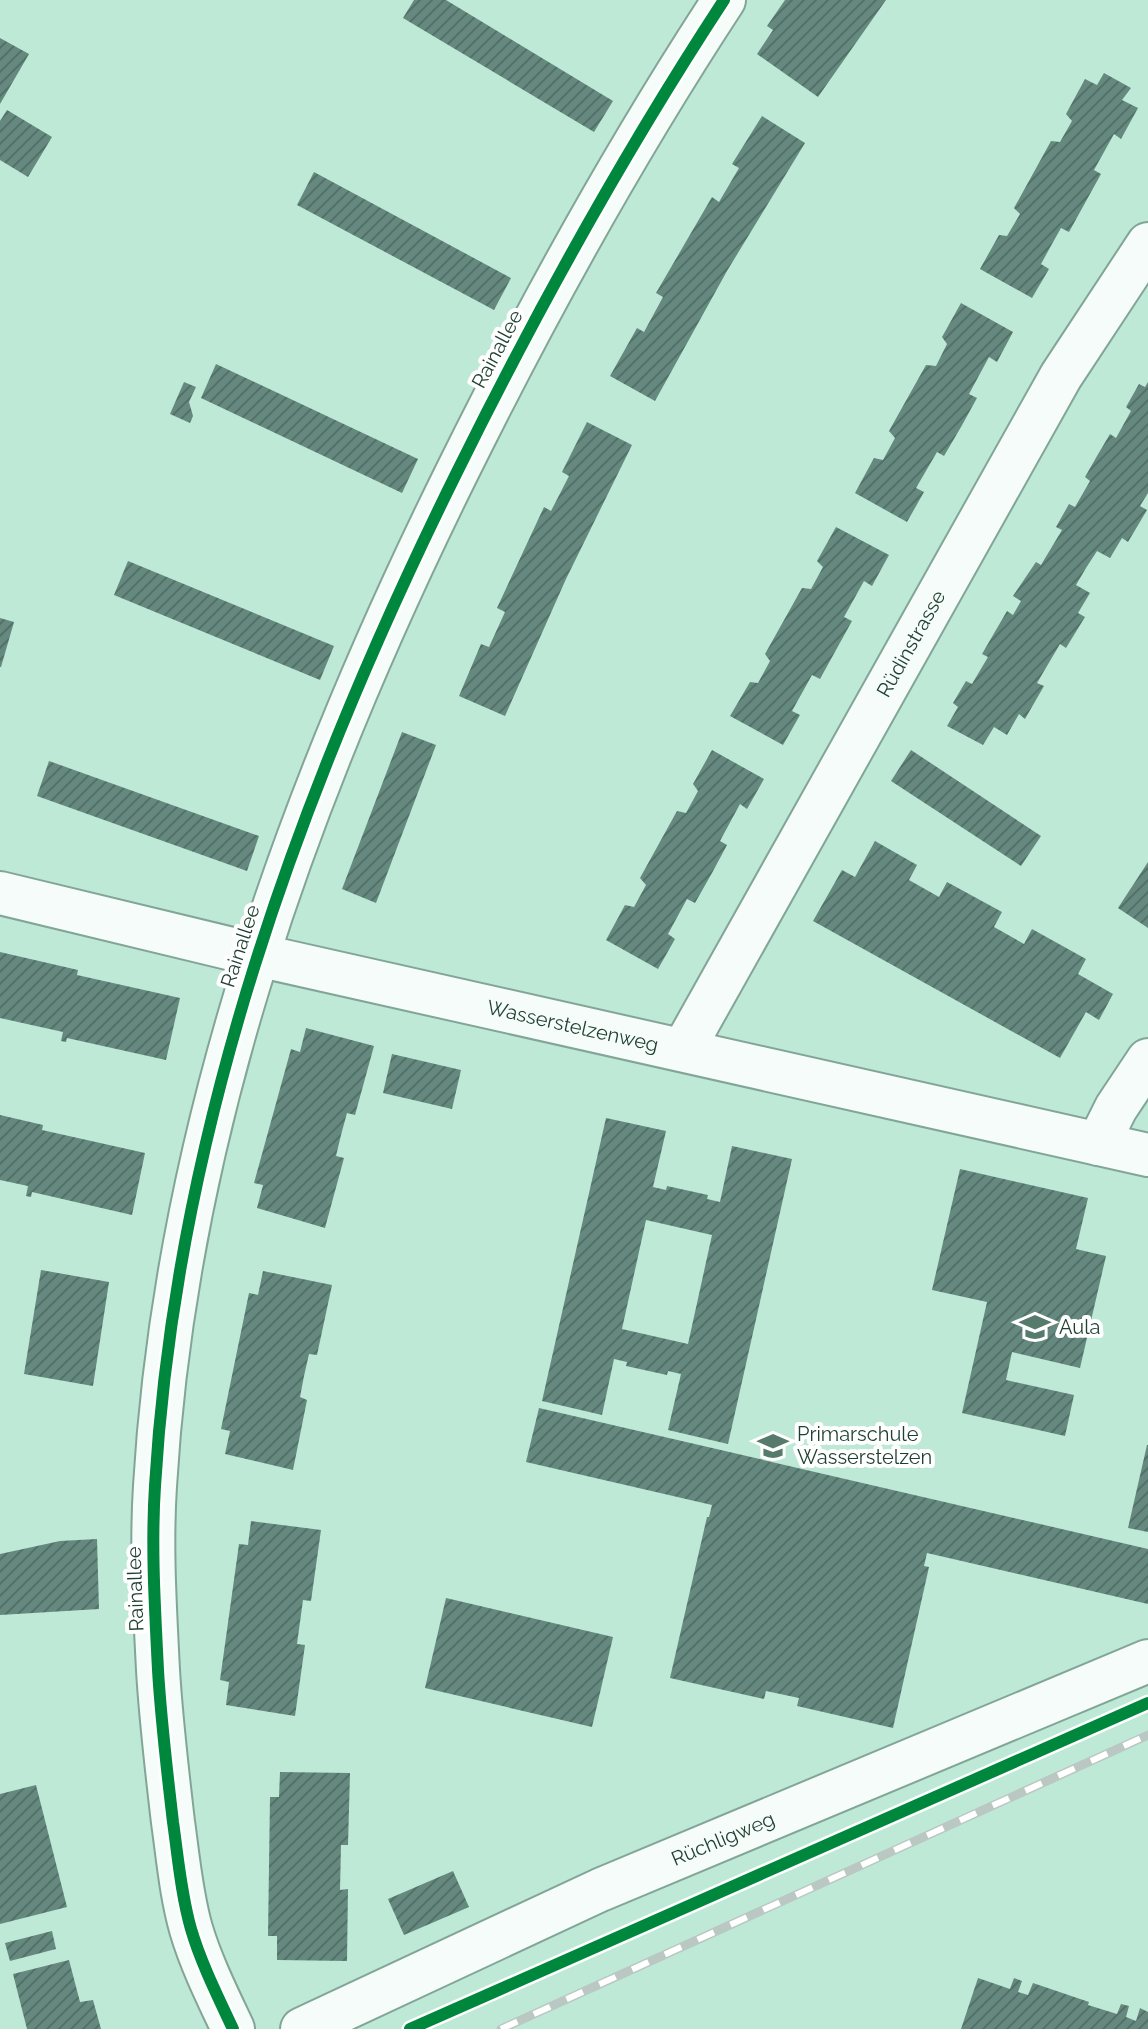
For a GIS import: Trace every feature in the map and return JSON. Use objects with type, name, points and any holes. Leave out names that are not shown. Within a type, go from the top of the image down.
[{"type":"street","name":"Rainallee","points":[[226,2013],[192,1931],[180,1878],[162,1736],[154,1596],[155,1485],[167,1360],[184,1235],[257,955],[311,796],[410,567],[508,369],[599,204],[724,0]]},
{"type":"street","name":"Rüdinstrasse","points":[[683,1050],[1061,376],[1148,244]]},
{"type":"street","name":"Wasserstelzenweg","points":[[0,893],[257,955],[1148,1155]]},
{"type":"street","points":[[1098,1144],[1116,1108],[1148,1060]]},
{"type":"street","name":"Rüchligweg","points":[[302,2029],[600,1890],[1148,1661]]},
{"type":"building","points":[[414,0],[446,0],[613,101],[594,132],[403,18]]},
{"type":"building","points":[[785,0],[886,0],[818,97],[757,54],[773,30],[767,26]]},
{"type":"building","points":[[0,38],[29,54],[0,104]]},
{"type":"building","points":[[1104,73],[1131,88],[1122,100],[1138,108],[1121,139],[1114,134],[1094,170],[1101,174],[1069,232],[1061,228],[1052,244],[1041,264],[1049,269],[1032,298],[980,269],[999,235],[1007,236],[1020,214],[1014,208],[1051,141],[1060,142],[1072,121],[1066,114],[1085,79],[1097,85]]},
{"type":"building","points":[[7,110],[52,137],[28,177],[0,160],[0,121]]},
{"type":"building","points":[[762,116],[805,143],[727,271],[655,401],[610,376],[637,328],[644,332],[663,297],[656,293],[712,197],[719,202],[739,168],[732,164]]},
{"type":"building","points":[[314,172],[511,278],[494,310],[297,205]]},
{"type":"building","points":[[961,303],[1013,332],[997,362],[989,357],[969,394],[977,398],[944,456],[937,452],[916,488],[924,492],[907,522],[855,493],[874,458],[883,460],[895,438],[889,431],[926,365],[936,366],[947,344],[942,337]]},
{"type":"building","points":[[216,364],[418,459],[402,493],[201,398]]},
{"type":"building","points":[[184,382],[196,387],[189,402],[193,416],[190,423],[170,414]]},
{"type":"building","points":[[1148,382],[1148,493],[1140,506],[1147,510],[1128,542],[1122,538],[1110,558],[1097,551],[1076,585],[1090,593],[1078,613],[1085,617],[1066,648],[1060,644],[1037,683],[1044,686],[1025,719],[1019,714],[1007,735],[994,727],[983,745],[947,726],[958,707],[953,703],[966,681],[972,684],[988,657],[982,654],[1007,611],[1013,615],[1021,601],[1013,596],[1036,562],[1041,565],[1062,530],[1056,527],[1069,504],[1075,507],[1090,481],[1085,477],[1110,434],[1116,438],[1131,411],[1126,407],[1139,384],[1145,387]]},
{"type":"building","points":[[587,422],[632,445],[566,579],[505,716],[459,696],[481,644],[489,647],[505,612],[497,608],[544,507],[551,511],[569,476],[562,472]]},
{"type":"building","points":[[836,527],[889,555],[872,586],[864,581],[844,617],[852,621],[820,679],[812,675],[792,711],[800,715],[783,745],[730,716],[750,682],[758,683],[770,661],[765,654],[802,588],[811,589],[823,567],[817,561]]},
{"type":"building","points":[[128,561],[334,646],[320,680],[114,595]]},
{"type":"building","points":[[0,618],[14,622],[1,667],[0,667]]},
{"type":"building","points":[[402,732],[436,745],[376,903],[342,889]]},
{"type":"building","points":[[712,750],[764,779],[747,809],[740,804],[720,841],[727,845],[695,903],[687,899],[668,934],[675,939],[658,969],[606,940],[625,905],[634,907],[646,885],[640,878],[677,811],[686,813],[698,791],[693,784]]},
{"type":"building","points":[[911,750],[1041,836],[1021,866],[891,781]]},
{"type":"building","points":[[49,761],[259,836],[247,871],[37,796]]},
{"type":"building","points":[[875,841],[917,865],[909,880],[939,897],[947,882],[1002,912],[994,927],[1024,944],[1032,929],[1086,959],[1078,974],[1113,994],[1099,1020],[1086,1012],[1060,1058],[813,921],[842,870],[855,877]]},
{"type":"building","points":[[1148,862],[1148,928],[1118,908]]},
{"type":"building","points":[[0,952],[78,970],[77,975],[180,998],[166,1060],[67,1038],[66,1042],[61,1041],[63,1032],[0,1018]]},
{"type":"building","points":[[306,1028],[374,1046],[355,1115],[347,1113],[341,1135],[336,1156],[344,1158],[325,1228],[257,1208],[263,1185],[254,1183],[291,1049],[300,1052]]},
{"type":"building","points":[[392,1054],[461,1070],[452,1109],[383,1093]]},
{"type":"building","points":[[0,1115],[43,1125],[42,1130],[145,1153],[132,1215],[32,1192],[31,1197],[26,1196],[28,1186],[0,1180]]},
{"type":"building","points":[[606,1118],[666,1131],[653,1187],[666,1190],[667,1186],[708,1195],[707,1199],[720,1202],[732,1146],[792,1159],[728,1444],[668,1430],[681,1374],[668,1371],[667,1375],[626,1366],[627,1362],[614,1359],[602,1415],[542,1401]],"holes":[[[646,1220],[712,1235],[688,1344],[622,1329]]]},
{"type":"building","name":"Aula","points":[[960,1169],[1088,1198],[1076,1249],[1106,1256],[1080,1368],[1012,1352],[1006,1380],[1074,1395],[1065,1436],[962,1413],[987,1302],[932,1290]]},
{"type":"building","points":[[41,1270],[109,1282],[93,1386],[24,1374]]},
{"type":"building","points":[[263,1271],[332,1285],[317,1355],[309,1354],[304,1376],[300,1397],[307,1400],[293,1470],[225,1454],[230,1431],[221,1429],[249,1293],[258,1295]]},
{"type":"building","points":[[539,1408],[1148,1549],[1148,1604],[927,1553],[924,1566],[929,1567],[893,1728],[797,1706],[799,1698],[766,1691],[764,1699],[670,1678],[712,1505],[526,1462]]},
{"type":"building","points":[[1148,1445],[1148,1532],[1128,1528]]},
{"type":"building","points":[[251,1521],[321,1530],[311,1601],[303,1600],[297,1644],[305,1645],[295,1716],[226,1705],[229,1682],[220,1680],[239,1544],[248,1545]]},
{"type":"building","points":[[97,1539],[99,1609],[0,1615],[0,1554],[60,1541]]},
{"type":"building","points":[[446,1598],[613,1637],[592,1727],[425,1688]]},
{"type":"building","points":[[280,1772],[350,1773],[348,1845],[341,1845],[340,1890],[348,1889],[347,1961],[277,1960],[277,1936],[268,1936],[270,1797],[279,1797]]},
{"type":"building","points":[[36,1785],[67,1907],[0,1924],[0,1794]]},
{"type":"building","points":[[453,1871],[469,1907],[404,1935],[388,1899]]},
{"type":"building","points":[[52,1931],[56,1949],[10,1961],[5,1943]]},
{"type":"building","points":[[69,1960],[80,2002],[93,2000],[101,2029],[27,2029],[13,1974]]},
{"type":"building","points":[[978,1978],[1010,1989],[1014,1978],[1022,1981],[1018,1992],[1028,1995],[1033,1983],[1117,2014],[1121,2004],[1129,2006],[1126,2017],[1136,2021],[1140,2008],[1148,2012],[1148,2029],[961,2029]]},
{"type":"railway","points":[[501,2029],[1148,1735]]},
{"type":"cycle path","points":[[233,2029],[200,1954],[182,1889],[161,1708],[153,1555],[155,1486],[168,1353],[189,1222],[218,1092],[255,964],[298,838],[400,592],[457,472],[551,291],[617,173],[724,0]]},
{"type":"cycle path","points":[[410,2029],[1148,1703]]},
{"type":"place","name":"Aula","points":[[1035,1327]]},
{"type":"place","name":"Primarschule Wasserstelzen","points":[[773,1446]]}]
